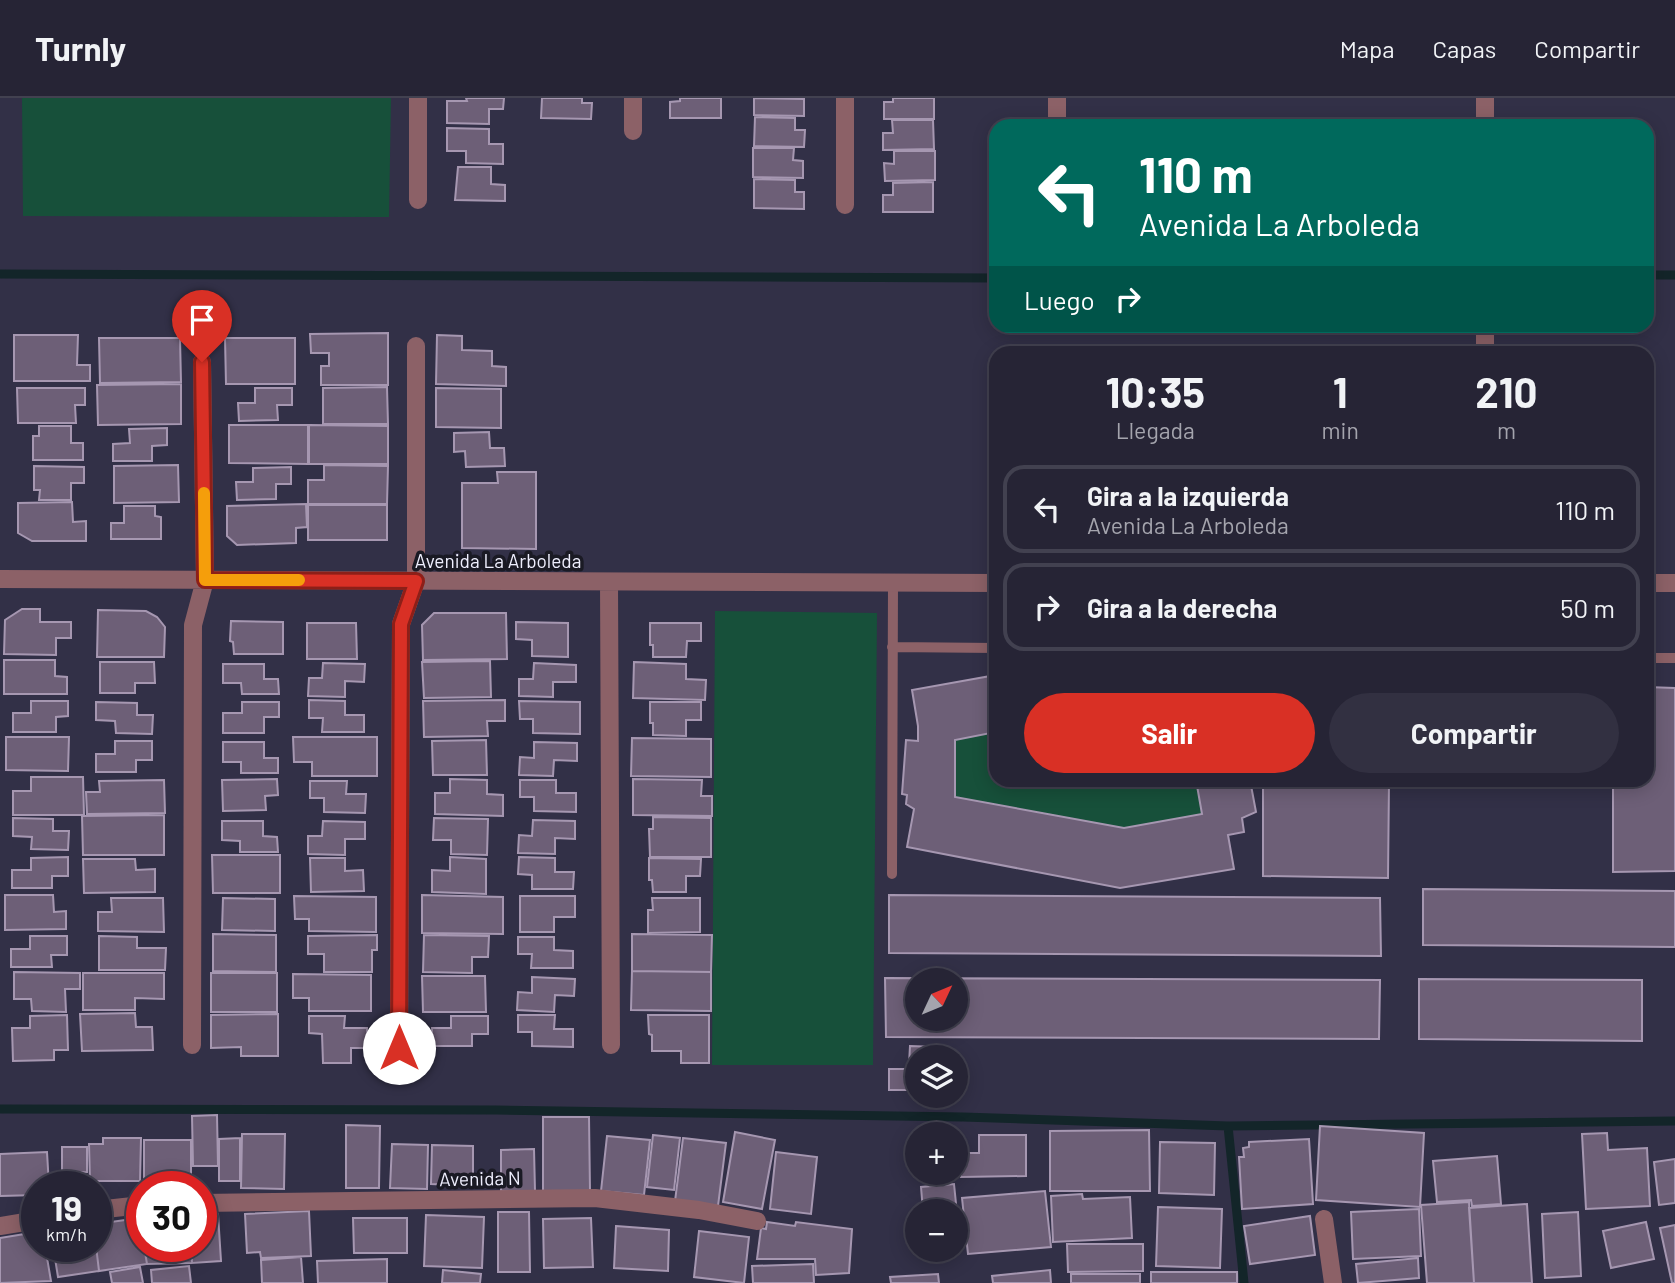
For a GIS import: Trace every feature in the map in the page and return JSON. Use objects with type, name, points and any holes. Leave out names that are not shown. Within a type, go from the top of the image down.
[{"type":"street","points":[[418,98],[418,200]]},
{"type":"street","points":[[633,98],[633,131]]},
{"type":"street","points":[[845,98],[845,205]]},
{"type":"street","points":[[1057,98],[1057,119]]},
{"type":"street","points":[[1485,98],[1485,119]]},
{"type":"street","points":[[399,1048],[401,624],[416,581],[416,346]]},
{"type":"street","points":[[192,1045],[193,625],[205,580],[202,362]]},
{"type":"street","name":"Avenida La Arboleda","points":[[0,579],[989,583]]},
{"type":"street","points":[[609,582],[611,1045]]},
{"type":"street","points":[[1654,583],[1675,583]]},
{"type":"street","name":"Avenida N","points":[[217,1203],[595,1198],[699,1210],[757,1221]]},
{"type":"street","points":[[1324,1219],[1333,1283]]},
{"type":"street","points":[[0,1226],[21,1223]]},
{"type":"lane","points":[[892,874],[893,584]]},
{"type":"lane","points":[[892,647],[989,649]]},
{"type":"lane","points":[[1654,658],[1675,658]]},
{"type":"green space","points":[[22,98],[391,98],[389,217],[23,216]]},
{"type":"green space","points":[[715,611],[877,613],[873,1065],[712,1065]]},
{"type":"green space","points":[[989,733],[989,787],[1197,787],[1202,814],[1124,828],[955,797],[955,740]]},
{"type":"building","points":[[466,98],[504,98],[503,109],[489,109],[489,124],[447,123],[447,101],[467,101]]},
{"type":"building","points":[[542,98],[582,98],[582,103],[592,103],[591,119],[541,118]]},
{"type":"building","points":[[680,98],[721,98],[721,118],[670,118],[670,102],[680,101]]},
{"type":"building","points":[[754,98],[804,99],[804,116],[754,115]]},
{"type":"building","points":[[893,98],[934,98],[934,119],[884,119],[884,102],[893,102]]},
{"type":"building","points":[[755,117],[795,118],[795,130],[805,130],[804,147],[754,146]]},
{"type":"building","points":[[892,120],[933,120],[934,149],[883,150],[883,133],[893,133]]},
{"type":"building","points":[[447,128],[489,129],[489,144],[503,144],[503,164],[466,163],[466,151],[447,151]]},
{"type":"building","points":[[753,148],[794,148],[793,160],[803,161],[803,178],[753,177]]},
{"type":"building","points":[[894,151],[935,151],[935,180],[885,181],[884,163],[894,164]]},
{"type":"building","points":[[458,167],[491,167],[491,184],[505,185],[505,201],[455,200]]},
{"type":"building","points":[[754,179],[795,180],[795,192],[804,192],[804,209],[754,208]]},
{"type":"building","points":[[933,182],[933,212],[883,212],[883,195],[893,195],[893,183]]},
{"type":"building","points":[[388,333],[388,385],[321,385],[321,366],[329,366],[329,353],[311,353],[310,334]]},
{"type":"building","points":[[14,335],[78,335],[77,365],[90,365],[90,381],[14,381]]},
{"type":"building","points":[[437,335],[462,336],[462,350],[492,351],[492,366],[506,367],[506,386],[436,384]]},
{"type":"building","points":[[99,338],[180,338],[181,382],[100,383]]},
{"type":"building","points":[[225,338],[295,338],[295,384],[226,384]]},
{"type":"building","points":[[181,384],[181,424],[98,425],[97,385]]},
{"type":"building","points":[[387,387],[388,424],[323,424],[323,388]]},
{"type":"building","points":[[17,388],[85,388],[85,405],[75,405],[76,423],[18,423]]},
{"type":"building","points":[[255,388],[292,388],[292,405],[277,405],[278,420],[239,421],[238,403],[255,403]]},
{"type":"building","points":[[436,388],[501,389],[501,428],[436,427]]},
{"type":"building","points":[[229,425],[308,425],[308,464],[229,463]]},
{"type":"building","points":[[309,425],[388,426],[388,464],[309,464]]},
{"type":"building","points":[[39,426],[71,426],[71,443],[83,443],[83,460],[33,460],[33,436],[39,436]]},
{"type":"building","points":[[167,428],[167,445],[152,446],[152,461],[113,461],[113,444],[130,443],[129,429]]},
{"type":"building","points":[[489,432],[490,448],[504,448],[505,466],[466,467],[465,451],[454,452],[454,433]]},
{"type":"building","points":[[178,465],[179,502],[114,503],[114,466]]},
{"type":"building","points":[[324,465],[388,466],[387,504],[308,504],[308,480],[324,480]]},
{"type":"building","points":[[34,466],[84,467],[84,483],[71,483],[71,500],[39,500],[40,490],[34,490]]},
{"type":"building","points":[[291,467],[291,484],[276,484],[276,499],[237,500],[236,482],[253,482],[253,468]]},
{"type":"building","points":[[497,472],[536,472],[536,549],[462,548],[462,483],[498,483]]},
{"type":"building","points":[[72,502],[73,522],[86,521],[86,541],[32,541],[18,533],[18,503]]},
{"type":"building","points":[[306,504],[307,527],[296,528],[296,543],[237,545],[227,536],[227,506]]},
{"type":"building","points":[[308,505],[387,505],[387,540],[308,540]]},
{"type":"building","points":[[124,506],[155,506],[155,516],[161,517],[161,539],[111,539],[111,523],[124,523]]},
{"type":"building","points":[[22,609],[40,609],[40,622],[71,622],[71,638],[56,638],[56,655],[4,654],[5,620]]},
{"type":"building","points":[[98,610],[146,611],[157,617],[165,627],[164,657],[97,657]]},
{"type":"building","points":[[434,613],[506,613],[507,659],[423,660],[422,625]]},
{"type":"building","points":[[231,621],[283,622],[283,654],[234,654],[233,642],[230,641]]},
{"type":"building","points":[[516,622],[568,623],[568,657],[532,656],[532,640],[516,639]]},
{"type":"building","points":[[307,623],[356,623],[357,659],[307,659]]},
{"type":"building","points":[[650,623],[701,623],[701,641],[687,641],[686,657],[653,657]]},
{"type":"building","points":[[4,660],[55,660],[55,676],[67,677],[67,694],[4,694]]},
{"type":"building","points":[[490,661],[491,697],[424,698],[422,662]]},
{"type":"building","points":[[100,662],[154,662],[155,683],[135,683],[135,693],[100,693]]},
{"type":"building","points":[[634,662],[686,664],[686,679],[706,680],[705,700],[633,698]]},
{"type":"building","points":[[323,663],[365,664],[364,682],[345,681],[345,697],[308,696],[309,678],[322,678]]},
{"type":"building","points":[[534,663],[576,665],[576,682],[553,682],[553,697],[519,696],[519,679],[533,679]]},
{"type":"building","points":[[223,664],[264,664],[264,679],[278,679],[279,694],[242,694],[241,683],[223,683]]},
{"type":"building","points":[[989,676],[989,733],[955,740],[955,797],[1124,828],[1202,814],[1197,787],[1251,787],[1256,812],[1242,818],[1244,832],[1228,835],[1234,869],[1120,888],[907,847],[914,809],[906,804],[907,795],[902,794],[906,740],[918,741],[912,690]]},
{"type":"building","points":[[1654,687],[1675,688],[1675,871],[1613,872],[1613,787],[1654,787]]},
{"type":"building","points":[[309,700],[345,701],[345,715],[364,715],[364,732],[322,732],[323,718],[309,718]]},
{"type":"building","points":[[505,700],[505,721],[487,721],[488,736],[424,737],[423,701]]},
{"type":"building","points":[[31,701],[68,701],[68,716],[56,717],[56,732],[13,732],[13,713],[31,713]]},
{"type":"building","points":[[519,701],[580,702],[580,734],[533,733],[533,719],[520,719]]},
{"type":"building","points":[[96,702],[137,703],[137,715],[153,715],[152,734],[116,733],[115,721],[96,720]]},
{"type":"building","points":[[242,702],[279,702],[279,717],[264,717],[264,733],[223,733],[223,713],[242,713]]},
{"type":"building","points":[[650,702],[701,702],[701,720],[686,720],[686,736],[653,735]]},
{"type":"building","points":[[6,737],[69,737],[68,771],[6,770]]},
{"type":"building","points":[[293,737],[377,737],[377,776],[312,776],[312,762],[294,762]]},
{"type":"building","points":[[632,738],[711,739],[711,777],[631,776]]},
{"type":"building","points":[[486,740],[487,775],[433,775],[432,741]]},
{"type":"building","points":[[115,741],[152,741],[152,760],[136,760],[136,772],[96,772],[96,754],[115,754]]},
{"type":"building","points":[[223,742],[264,742],[264,758],[278,758],[278,773],[241,773],[241,762],[223,762]]},
{"type":"building","points":[[534,742],[577,743],[577,761],[554,760],[553,776],[519,775],[520,757],[534,758]]},
{"type":"building","points":[[31,777],[83,777],[84,815],[13,815],[13,791],[31,791]]},
{"type":"building","points":[[277,779],[278,795],[265,796],[266,810],[223,811],[222,780]]},
{"type":"building","points":[[450,779],[487,780],[487,794],[503,795],[503,816],[435,814],[435,793],[450,793]]},
{"type":"building","points":[[633,779],[702,780],[701,796],[712,796],[712,816],[633,815]]},
{"type":"building","points":[[164,780],[165,813],[87,814],[86,792],[100,792],[99,781]]},
{"type":"building","points":[[520,780],[556,780],[556,793],[576,793],[576,812],[534,811],[534,797],[520,797]]},
{"type":"building","points":[[310,781],[347,781],[346,794],[366,794],[365,813],[324,812],[324,798],[310,798]]},
{"type":"building","points":[[1263,787],[1389,787],[1388,878],[1263,876]]},
{"type":"building","points":[[164,815],[164,855],[83,855],[82,816]]},
{"type":"building","points":[[653,817],[711,818],[711,857],[650,857],[649,829],[653,829]]},
{"type":"building","points":[[13,818],[53,819],[53,831],[69,831],[68,850],[31,849],[32,837],[13,836]]},
{"type":"building","points":[[434,818],[488,819],[487,855],[451,854],[451,840],[433,840]]},
{"type":"building","points":[[533,820],[575,821],[575,839],[555,838],[555,854],[518,853],[519,835],[532,836]]},
{"type":"building","points":[[222,821],[263,821],[263,836],[277,837],[278,852],[240,852],[240,841],[222,840]]},
{"type":"building","points":[[323,821],[365,822],[365,839],[345,839],[345,855],[308,854],[308,836],[322,836]]},
{"type":"building","points":[[212,855],[280,855],[280,893],[213,893]]},
{"type":"building","points":[[68,857],[68,876],[52,876],[52,888],[12,888],[12,870],[31,870],[31,858]]},
{"type":"building","points":[[450,857],[486,859],[486,894],[432,892],[432,870],[450,871]]},
{"type":"building","points":[[519,857],[555,858],[555,872],[574,872],[573,889],[532,889],[532,875],[518,874]]},
{"type":"building","points":[[310,858],[345,858],[345,871],[363,870],[364,891],[311,892]]},
{"type":"building","points":[[649,858],[701,859],[700,876],[686,876],[686,892],[653,892],[652,880],[649,880]]},
{"type":"building","points":[[83,859],[135,859],[136,870],[155,869],[155,892],[84,893]]},
{"type":"building","points":[[1423,889],[1675,891],[1675,947],[1423,945]]},
{"type":"building","points":[[5,895],[53,895],[54,912],[66,911],[66,929],[5,930]]},
{"type":"building","points":[[422,895],[503,897],[503,934],[422,933]]},
{"type":"building","points":[[889,895],[1380,898],[1381,956],[889,953]]},
{"type":"building","points":[[294,896],[376,897],[376,932],[309,931],[309,919],[295,919]]},
{"type":"building","points":[[520,896],[575,896],[575,917],[554,917],[554,932],[520,932]]},
{"type":"building","points":[[111,898],[163,898],[164,932],[98,931],[98,912],[112,912]]},
{"type":"building","points":[[223,898],[275,899],[275,931],[222,930]]},
{"type":"building","points":[[652,898],[700,898],[700,932],[648,933],[648,910],[653,910]]},
{"type":"building","points":[[213,934],[276,935],[276,972],[213,971]]},
{"type":"building","points":[[632,934],[712,935],[711,972],[632,971]]},
{"type":"building","points":[[377,935],[377,950],[372,950],[372,972],[324,972],[324,954],[308,954],[308,936]]},
{"type":"building","points":[[424,935],[489,936],[488,957],[472,957],[472,973],[423,972]]},
{"type":"building","points":[[30,936],[67,936],[67,955],[51,955],[52,967],[11,967],[11,949],[30,949]]},
{"type":"building","points":[[99,936],[137,937],[137,948],[166,948],[165,970],[99,970]]},
{"type":"building","points":[[518,937],[554,937],[554,950],[573,951],[573,968],[531,968],[532,954],[518,954]]},
{"type":"building","points":[[632,971],[711,972],[711,1011],[631,1010]]},
{"type":"building","points":[[14,972],[80,973],[80,989],[65,989],[66,1012],[32,1011],[31,999],[14,999]]},
{"type":"building","points":[[83,973],[164,973],[164,999],[135,998],[135,1010],[83,1010]]},
{"type":"building","points":[[211,973],[277,973],[277,1012],[211,1012]]},
{"type":"building","points":[[293,974],[371,975],[371,1011],[309,1011],[309,998],[293,998]]},
{"type":"building","points":[[422,976],[485,976],[486,1012],[423,1012]]},
{"type":"building","points":[[532,977],[575,979],[574,996],[555,995],[554,1012],[517,1010],[518,992],[532,993]]},
{"type":"building","points":[[885,978],[905,978],[905,1031],[968,1031],[968,978],[1380,980],[1379,1039],[886,1037]]},
{"type":"building","points":[[1419,979],[1642,980],[1642,1041],[1419,1039]]},
{"type":"building","points":[[135,1013],[136,1027],[152,1027],[153,1050],[82,1051],[80,1014]]},
{"type":"building","points":[[278,1014],[278,1056],[241,1056],[241,1047],[211,1048],[211,1015]]},
{"type":"building","points":[[67,1015],[68,1050],[54,1050],[54,1060],[13,1061],[12,1028],[30,1028],[30,1016]]},
{"type":"building","points":[[518,1015],[555,1015],[554,1029],[573,1029],[573,1047],[532,1046],[532,1032],[518,1032]]},
{"type":"building","points":[[648,1015],[709,1015],[709,1063],[681,1063],[681,1051],[652,1051]]},
{"type":"building","points":[[309,1016],[345,1016],[344,1028],[367,1028],[367,1048],[351,1048],[351,1063],[323,1063],[322,1034],[309,1033]]},
{"type":"building","points":[[451,1016],[488,1016],[488,1034],[472,1034],[472,1046],[432,1046],[432,1028],[451,1028]]},
{"type":"building","points":[[889,1069],[905,1069],[905,1090],[889,1090]]},
{"type":"building","points":[[217,1115],[218,1166],[193,1166],[192,1116]]},
{"type":"building","points":[[543,1117],[589,1117],[590,1191],[543,1191]]},
{"type":"building","points":[[346,1125],[380,1126],[379,1188],[346,1188]]},
{"type":"building","points":[[1320,1126],[1424,1133],[1420,1207],[1316,1200]]},
{"type":"building","points":[[1149,1130],[1150,1191],[1050,1191],[1050,1131]]},
{"type":"building","points":[[735,1132],[775,1140],[762,1209],[723,1202]]},
{"type":"building","points":[[1607,1133],[1608,1150],[1647,1148],[1650,1206],[1586,1209],[1582,1134]]},
{"type":"building","points":[[242,1134],[285,1134],[284,1189],[241,1188]]},
{"type":"building","points":[[653,1135],[680,1138],[674,1190],[647,1187]]},
{"type":"building","points":[[979,1135],[1026,1135],[1026,1176],[968,1177],[968,1153],[979,1153]]},
{"type":"building","points":[[607,1136],[650,1140],[644,1195],[601,1191]]},
{"type":"building","points":[[103,1138],[141,1138],[140,1171],[126,1171],[126,1181],[112,1181],[112,1171],[90,1171],[89,1144],[103,1144]]},
{"type":"building","points":[[240,1138],[240,1181],[219,1181],[219,1139]]},
{"type":"building","points":[[683,1138],[726,1143],[718,1206],[675,1201]]},
{"type":"building","points":[[1309,1139],[1313,1204],[1242,1209],[1239,1157],[1244,1157],[1243,1148],[1249,1147],[1249,1142]]},
{"type":"building","points":[[144,1140],[191,1140],[191,1171],[144,1171]]},
{"type":"building","points":[[1160,1142],[1215,1143],[1214,1195],[1159,1193]]},
{"type":"building","points":[[392,1144],[428,1145],[427,1189],[390,1188]]},
{"type":"building","points":[[432,1145],[473,1146],[473,1186],[431,1184]]},
{"type":"building","points":[[62,1147],[87,1147],[87,1171],[62,1171]]},
{"type":"building","points":[[534,1149],[535,1191],[501,1191],[501,1150]]},
{"type":"building","points":[[47,1152],[48,1171],[21,1171],[21,1195],[0,1196],[0,1154]]},
{"type":"building","points":[[776,1152],[817,1157],[811,1214],[770,1209]]},
{"type":"building","points":[[1497,1156],[1501,1204],[1472,1206],[1471,1200],[1437,1202],[1433,1161]]},
{"type":"building","points":[[1675,1159],[1675,1203],[1659,1205],[1654,1162]]},
{"type":"building","points":[[954,1185],[956,1199],[922,1199],[921,1187]]},
{"type":"building","points":[[1045,1191],[1051,1247],[968,1254],[968,1199],[962,1198]]},
{"type":"building","points":[[1082,1194],[1083,1199],[1130,1197],[1132,1238],[1053,1242],[1051,1196]]},
{"type":"building","points":[[1469,1202],[1474,1283],[1427,1283],[1421,1205]]},
{"type":"building","points":[[1527,1204],[1532,1283],[1474,1283],[1469,1208]]},
{"type":"building","points":[[1158,1207],[1222,1209],[1220,1268],[1156,1266]]},
{"type":"building","points":[[1419,1209],[1421,1256],[1353,1259],[1351,1212]]},
{"type":"building","points":[[309,1211],[311,1256],[261,1258],[260,1252],[247,1253],[245,1214]]},
{"type":"building","points":[[498,1212],[529,1212],[530,1272],[498,1272]]},
{"type":"building","points":[[1578,1212],[1581,1276],[1545,1278],[1542,1214]]},
{"type":"building","points":[[217,1214],[221,1261],[217,1261]]},
{"type":"building","points":[[426,1215],[484,1217],[482,1268],[424,1266]]},
{"type":"building","points":[[1310,1216],[1315,1255],[1250,1264],[1244,1226]]},
{"type":"building","points":[[353,1218],[407,1218],[407,1253],[354,1253]]},
{"type":"building","points":[[591,1218],[593,1267],[544,1268],[543,1219]]},
{"type":"building","points":[[126,1220],[126,1262],[147,1264],[99,1271],[98,1262],[112,1262],[112,1222]]},
{"type":"building","points":[[767,1222],[795,1226],[796,1222],[852,1229],[849,1273],[816,1275],[815,1259],[757,1259],[761,1228],[766,1229]]},
{"type":"building","points":[[1646,1222],[1654,1259],[1611,1268],[1603,1231]]},
{"type":"building","points":[[1675,1225],[1675,1283],[1672,1283],[1660,1228]]},
{"type":"building","points":[[616,1226],[669,1230],[668,1271],[614,1268]]},
{"type":"building","points":[[699,1231],[749,1237],[744,1283],[694,1277]]},
{"type":"building","points":[[21,1235],[21,1262],[48,1262],[51,1281],[0,1283],[0,1238]]},
{"type":"building","points":[[1067,1244],[1143,1244],[1143,1271],[1068,1272]]},
{"type":"building","points":[[301,1257],[303,1283],[262,1283],[261,1260]]},
{"type":"building","points":[[1418,1258],[1419,1278],[1358,1283],[1356,1264]]},
{"type":"building","points":[[387,1259],[387,1283],[318,1283],[317,1261]]},
{"type":"building","points":[[56,1262],[98,1262],[99,1271],[58,1277]]},
{"type":"building","points":[[147,1262],[192,1263],[147,1264]]},
{"type":"building","points":[[813,1264],[814,1283],[753,1283],[752,1266]]},
{"type":"building","points":[[189,1266],[191,1283],[152,1283],[151,1270]]},
{"type":"building","points":[[140,1267],[143,1283],[112,1283],[110,1272]]},
{"type":"building","points":[[443,1270],[481,1274],[480,1283],[442,1283]]},
{"type":"building","points":[[1050,1270],[1051,1283],[993,1283],[992,1276]]},
{"type":"building","points":[[1151,1272],[1237,1272],[1237,1283],[1151,1283]]},
{"type":"building","points":[[938,1274],[939,1283],[891,1283],[890,1277]]},
{"type":"building","points":[[1071,1274],[1140,1274],[1140,1283],[1071,1283]]},
{"type":"waterway","points":[[0,274],[989,278]]},
{"type":"waterway","points":[[1654,275],[1675,275]]},
{"type":"waterway","points":[[0,1109],[497,1110],[963,1117],[1228,1126],[1675,1121]]},
{"type":"waterway","points":[[1228,1126],[1244,1283]]},
{"type":"slow traffic","points":[[204,493],[205,580],[299,580]]},
{"type":"route","points":[[202,362],[205,580],[416,581],[401,624],[399,1048]]}]
